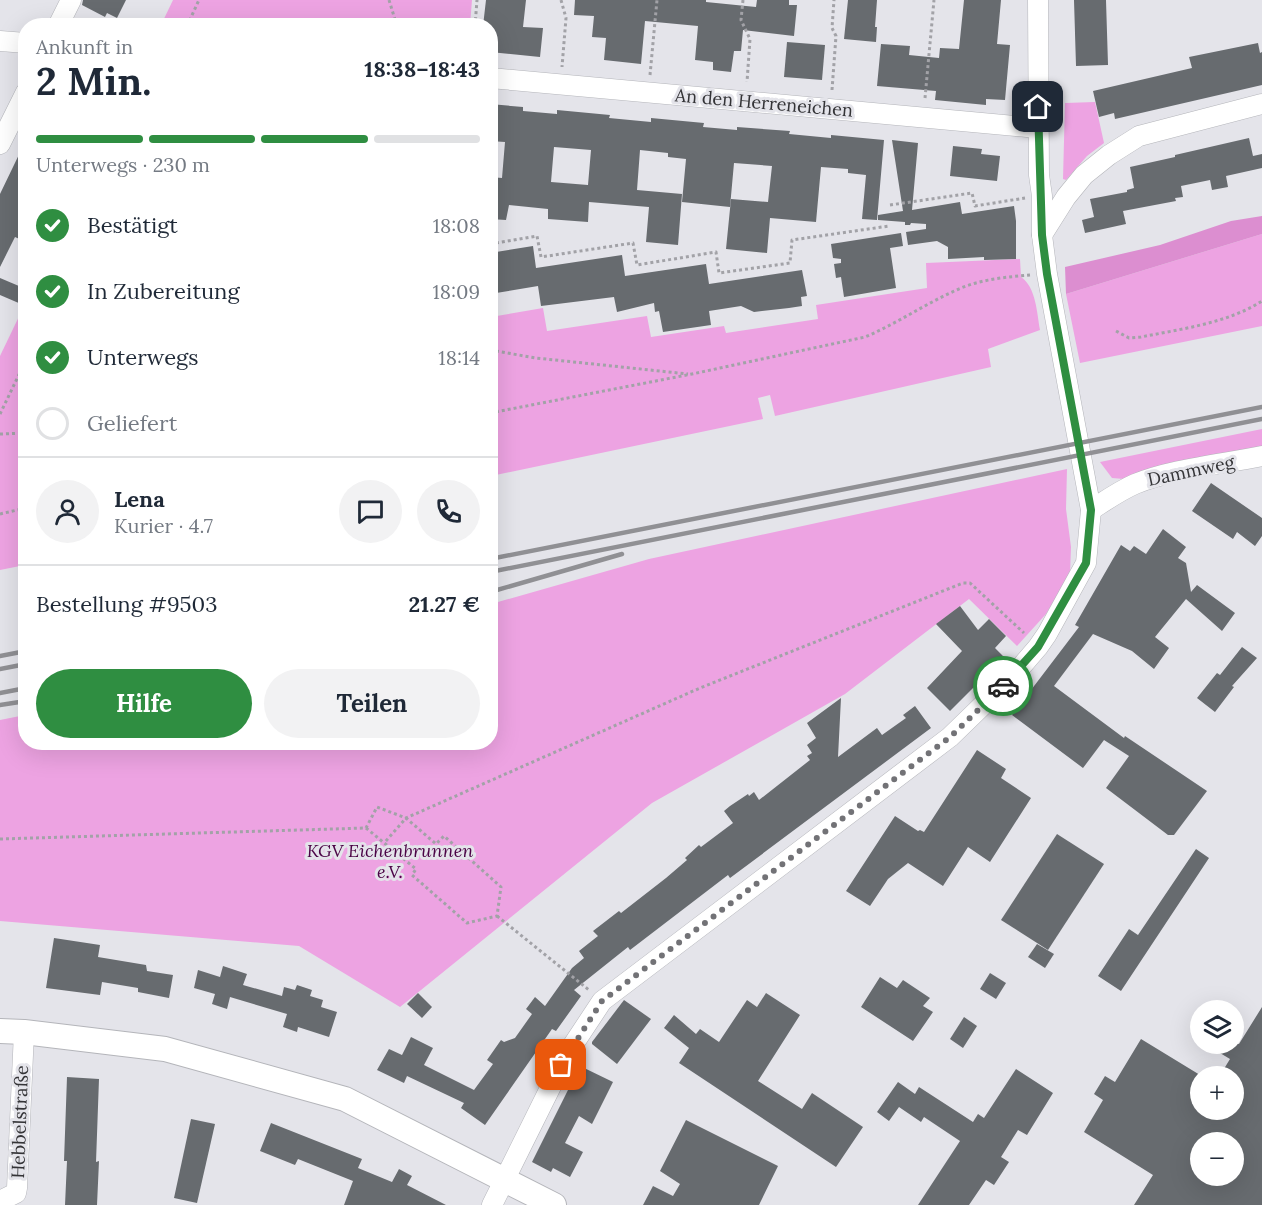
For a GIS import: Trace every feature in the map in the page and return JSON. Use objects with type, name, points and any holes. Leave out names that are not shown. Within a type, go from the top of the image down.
[{"type":"street","points":[[62,18],[71,0]]},
{"type":"street","points":[[492,1205],[567,1054],[602,1001],[950,737],[1014,675],[1038,647],[1086,563],[1091,510],[1047,274],[1042,235],[1038,128],[1038,0]]},
{"type":"street","points":[[0,41],[18,42]]},
{"type":"street","name":"An den Herreneichen","points":[[498,79],[1038,128]]},
{"type":"street","points":[[1042,235],[1066,198],[1084,176],[1109,155],[1139,136],[1262,104]]},
{"type":"street","points":[[0,144],[18,108]]},
{"type":"street","name":"Dammweg","points":[[1091,510],[1137,483],[1167,474],[1262,456]]},
{"type":"street","points":[[12,1031],[165,1049],[345,1099],[554,1205]]},
{"type":"street","name":"Hebbelstraße","points":[[0,1201],[16,1193],[17,1188],[12,1031]]},
{"type":"path","points":[[191,18],[200,0]]},
{"type":"path","points":[[389,0],[395,18]]},
{"type":"path","points":[[476,18],[477,0]]},
{"type":"path","points":[[561,0],[566,18],[561,84]]},
{"type":"path","points":[[648,92],[657,0]]},
{"type":"path","points":[[743,0],[741,20],[750,39],[746,102]]},
{"type":"path","points":[[830,110],[836,36],[832,28],[834,0]]},
{"type":"path","points":[[923,118],[934,0]]},
{"type":"path","points":[[890,205],[972,193],[975,207],[1042,196]]},
{"type":"path","points":[[498,243],[537,237],[541,257],[633,243],[637,265],[716,252],[719,273],[790,263],[792,240],[889,226]]},
{"type":"path","points":[[498,411],[692,374],[865,337],[963,288],[990,280],[1047,274]]},
{"type":"path","points":[[1116,331],[1129,338],[1141,337],[1222,318],[1248,310],[1262,301]]},
{"type":"path","points":[[498,351],[536,358],[692,374]]},
{"type":"path","points":[[0,414],[18,377]]},
{"type":"path","points":[[0,434],[18,433]]},
{"type":"path","points":[[0,514],[18,510]]},
{"type":"path","points":[[385,842],[406,818],[700,688],[963,583],[970,584],[1038,647]]},
{"type":"path","points":[[366,828],[377,807],[406,818],[436,844],[444,836],[501,887],[497,916]]},
{"type":"path","points":[[0,839],[366,828],[416,869],[412,875],[468,922],[497,916]]},
{"type":"path","points":[[497,916],[602,1001]]},
{"type":"green space","points":[[173,0],[472,0],[471,18],[164,18]]},
{"type":"green space","points":[[1095,102],[1104,143],[1087,156],[1066,180],[1063,179],[1065,103]]},
{"type":"green space","points":[[1262,234],[1262,326],[1080,363],[1066,294]]},
{"type":"green space","points":[[1020,259],[1021,277],[1033,294],[1040,330],[988,349],[991,367],[775,416],[770,395],[758,398],[763,419],[498,475],[498,316],[543,308],[547,331],[647,316],[651,337],[724,326],[726,333],[818,319],[816,305],[927,288],[926,263]]},
{"type":"green space","points":[[18,319],[18,566],[0,570],[0,356]]},
{"type":"green space","points":[[1262,429],[1262,449],[1124,479],[1112,478],[1100,462]]},
{"type":"green space","name":"KGV Eichenbrunnen e.V.","points":[[1067,469],[1066,509],[1071,547],[1070,574],[1046,614],[1017,646],[969,599],[845,694],[652,803],[400,1007],[299,946],[0,921],[0,720],[18,716],[18,750],[498,750],[498,602],[649,559]]},
{"type":"shaded area","points":[[1262,216],[1262,234],[1066,294],[1065,267],[1160,245],[1231,221]]},
{"type":"building","points":[[83,0],[126,0],[117,18],[107,13],[105,17],[82,5]]},
{"type":"building","points":[[486,0],[526,0],[523,27],[543,28],[540,57],[498,53],[498,18],[484,18]]},
{"type":"building","points":[[575,0],[706,0],[706,2],[756,7],[757,0],[789,0],[789,5],[797,5],[794,36],[743,30],[741,51],[734,51],[731,72],[713,70],[713,62],[695,60],[698,26],[645,21],[641,64],[604,60],[606,38],[592,37],[594,16],[574,15]]},
{"type":"building","points":[[848,0],[877,0],[876,42],[844,39]]},
{"type":"building","points":[[964,0],[1001,0],[997,44],[1010,45],[1005,100],[986,99],[986,105],[935,100],[936,91],[877,86],[881,44],[910,46],[909,55],[939,58],[940,48],[959,49]]},
{"type":"building","points":[[1074,0],[1106,0],[1108,65],[1076,66]]},
{"type":"building","points":[[787,42],[825,45],[822,80],[784,77]]},
{"type":"building","points":[[1258,43],[1260,53],[1262,52],[1262,85],[1115,119],[1114,113],[1099,117],[1093,91],[1192,68],[1189,57]]},
{"type":"building","points":[[498,105],[523,107],[523,111],[557,114],[557,110],[651,122],[651,118],[704,123],[703,127],[737,130],[737,127],[790,131],[789,134],[831,138],[831,135],[884,140],[877,220],[862,219],[866,175],[848,173],[848,169],[821,167],[816,222],[770,218],[767,253],[726,249],[731,199],[768,202],[772,166],[734,163],[730,207],[682,202],[686,159],[668,157],[668,153],[640,150],[637,190],[682,194],[678,245],[646,242],[649,207],[589,202],[588,222],[548,219],[548,209],[509,205],[506,220],[498,220],[498,178],[502,178],[505,142],[498,142]],"holes":[[[554,147],[591,150],[588,185],[551,182]]]},
{"type":"building","points":[[1249,138],[1253,156],[1262,154],[1262,168],[1226,176],[1228,187],[1212,190],[1210,180],[1181,186],[1183,197],[1175,198],[1176,201],[1123,211],[1126,224],[1085,233],[1082,220],[1094,217],[1090,199],[1127,192],[1134,188],[1130,167]]},
{"type":"building","points":[[892,140],[918,143],[912,210],[960,202],[962,214],[1014,206],[1016,259],[984,260],[984,257],[948,259],[948,247],[937,241],[908,245],[906,232],[926,229],[926,224],[905,225],[905,222],[878,220],[878,215],[903,211]]},
{"type":"building","points":[[953,146],[982,149],[981,154],[1000,156],[997,181],[950,176]]},
{"type":"building","points":[[18,157],[18,238],[15,237],[0,267],[0,194]]},
{"type":"building","points":[[901,233],[903,246],[890,248],[896,288],[844,297],[841,277],[836,278],[834,264],[841,263],[841,259],[833,258],[831,244]]},
{"type":"building","points":[[533,246],[536,268],[622,255],[625,276],[706,264],[709,284],[802,270],[807,296],[801,297],[802,306],[789,308],[754,312],[741,306],[709,311],[711,325],[663,332],[659,311],[655,312],[654,303],[617,312],[614,297],[541,306],[538,286],[498,293],[498,252]]},
{"type":"building","points":[[0,278],[18,286],[18,303],[0,295]]},
{"type":"building","points":[[1211,483],[1262,518],[1262,536],[1255,546],[1237,532],[1233,539],[1192,511]]},
{"type":"building","points":[[1163,529],[1186,547],[1178,558],[1186,563],[1191,592],[1197,585],[1235,613],[1222,631],[1186,599],[1155,637],[1169,648],[1154,669],[1132,651],[1093,634],[1054,686],[1124,738],[1125,736],[1207,791],[1174,835],[1168,835],[1106,788],[1129,756],[1104,740],[1083,768],[1012,715],[1079,627],[1075,625],[1121,545],[1130,551],[1134,546],[1146,554]]},
{"type":"building","points":[[960,606],[978,630],[989,619],[1006,636],[995,648],[1004,657],[950,711],[927,688],[962,651],[936,624]]},
{"type":"building","points":[[1242,647],[1257,658],[1232,686],[1234,687],[1215,712],[1197,698],[1217,673],[1220,675]]},
{"type":"building","points":[[841,698],[838,757],[877,728],[882,735],[906,718],[903,715],[915,706],[931,728],[730,878],[728,875],[630,950],[628,947],[574,990],[581,996],[556,1031],[552,1029],[485,1125],[461,1108],[464,1103],[407,1076],[404,1083],[377,1070],[389,1049],[402,1055],[411,1037],[433,1048],[424,1065],[474,1090],[493,1064],[487,1060],[501,1040],[504,1042],[515,1038],[532,1014],[526,1009],[535,997],[545,1006],[572,968],[584,958],[579,951],[598,936],[593,931],[619,911],[621,913],[666,878],[687,860],[685,858],[699,845],[701,847],[733,823],[724,811],[730,806],[754,792],[759,800],[810,760],[807,756],[812,753],[807,745],[816,738],[807,723]]},
{"type":"building","points":[[977,750],[1006,769],[1001,778],[1031,798],[990,862],[968,847],[943,886],[908,863],[888,879],[870,906],[846,891],[895,816],[918,831],[924,832]]},
{"type":"building","points":[[1057,834],[1104,864],[1048,950],[1001,920]]},
{"type":"building","points":[[1196,849],[1209,858],[1121,991],[1098,976],[1129,929],[1138,935]]},
{"type":"building","points":[[54,938],[100,945],[98,957],[146,965],[147,971],[173,975],[169,998],[138,992],[138,988],[102,982],[100,995],[46,988]]},
{"type":"building","points":[[1037,944],[1054,954],[1045,968],[1028,957]]},
{"type":"building","points":[[223,966],[247,974],[243,985],[282,996],[284,987],[295,990],[297,985],[312,990],[310,996],[323,1000],[321,1007],[337,1012],[329,1037],[298,1027],[297,1032],[283,1027],[287,1014],[230,997],[227,1009],[212,1004],[215,994],[194,988],[198,970],[220,977]]},
{"type":"building","points":[[990,973],[1006,983],[996,999],[980,989]]},
{"type":"building","points":[[880,977],[897,988],[903,980],[930,998],[923,1006],[933,1012],[913,1041],[861,1007]]},
{"type":"building","points":[[418,993],[432,1007],[422,1018],[407,1004]]},
{"type":"building","points":[[766,993],[800,1015],[758,1081],[802,1109],[812,1093],[863,1127],[836,1167],[679,1063],[689,1048],[664,1028],[674,1015],[696,1034],[700,1029],[719,1042],[747,1000],[757,1007]]},
{"type":"building","points":[[624,1000],[651,1019],[617,1064],[592,1042]]},
{"type":"building","points":[[1262,1007],[1262,1205],[1134,1205],[1153,1175],[1084,1132],[1103,1100],[1094,1094],[1105,1076],[1115,1082],[1141,1039],[1190,1069],[1190,1120],[1244,1120],[1244,1066],[1226,1066],[1230,1059],[1222,1054],[1244,1054],[1244,1036]]},
{"type":"building","points":[[964,1017],[977,1026],[963,1048],[950,1039]]},
{"type":"building","points":[[580,1066],[613,1082],[592,1124],[579,1116],[565,1143],[583,1152],[570,1177],[553,1168],[551,1172],[532,1162]]},
{"type":"building","points":[[1016,1069],[1053,1093],[1027,1135],[1018,1130],[1001,1157],[1009,1162],[994,1185],[986,1180],[969,1205],[918,1205],[960,1141],[924,1117],[921,1122],[899,1107],[889,1121],[877,1112],[898,1082],[915,1094],[919,1087],[973,1122],[978,1114],[984,1118]]},
{"type":"building","points":[[67,1077],[99,1079],[97,1205],[65,1205]]},
{"type":"building","points":[[191,1119],[215,1124],[197,1203],[174,1198]]},
{"type":"building","points":[[686,1120],[778,1166],[759,1205],[643,1205],[653,1186],[673,1196],[680,1184],[660,1171]]},
{"type":"building","points":[[271,1123],[362,1159],[358,1168],[392,1182],[399,1169],[412,1176],[407,1185],[446,1205],[344,1205],[353,1181],[298,1159],[295,1165],[260,1151]]},
{"type":"railway","points":[[498,557],[1262,407]]},
{"type":"railway","points":[[498,570],[1262,419]]},
{"type":"railway","points":[[498,590],[622,554]]},
{"type":"railway","points":[[0,656],[18,653]]},
{"type":"railway","points":[[0,669],[18,666]]},
{"type":"railway","points":[[0,693],[18,690]]},
{"type":"railway","points":[[0,705],[18,702]]},
{"type":"way so far","points":[[561,1065],[602,1001],[950,737],[1003,686]]},
{"type":"route","points":[[1003,686],[1047,634],[1086,563],[1091,510],[1047,274],[1042,235],[1038,107]]}]
